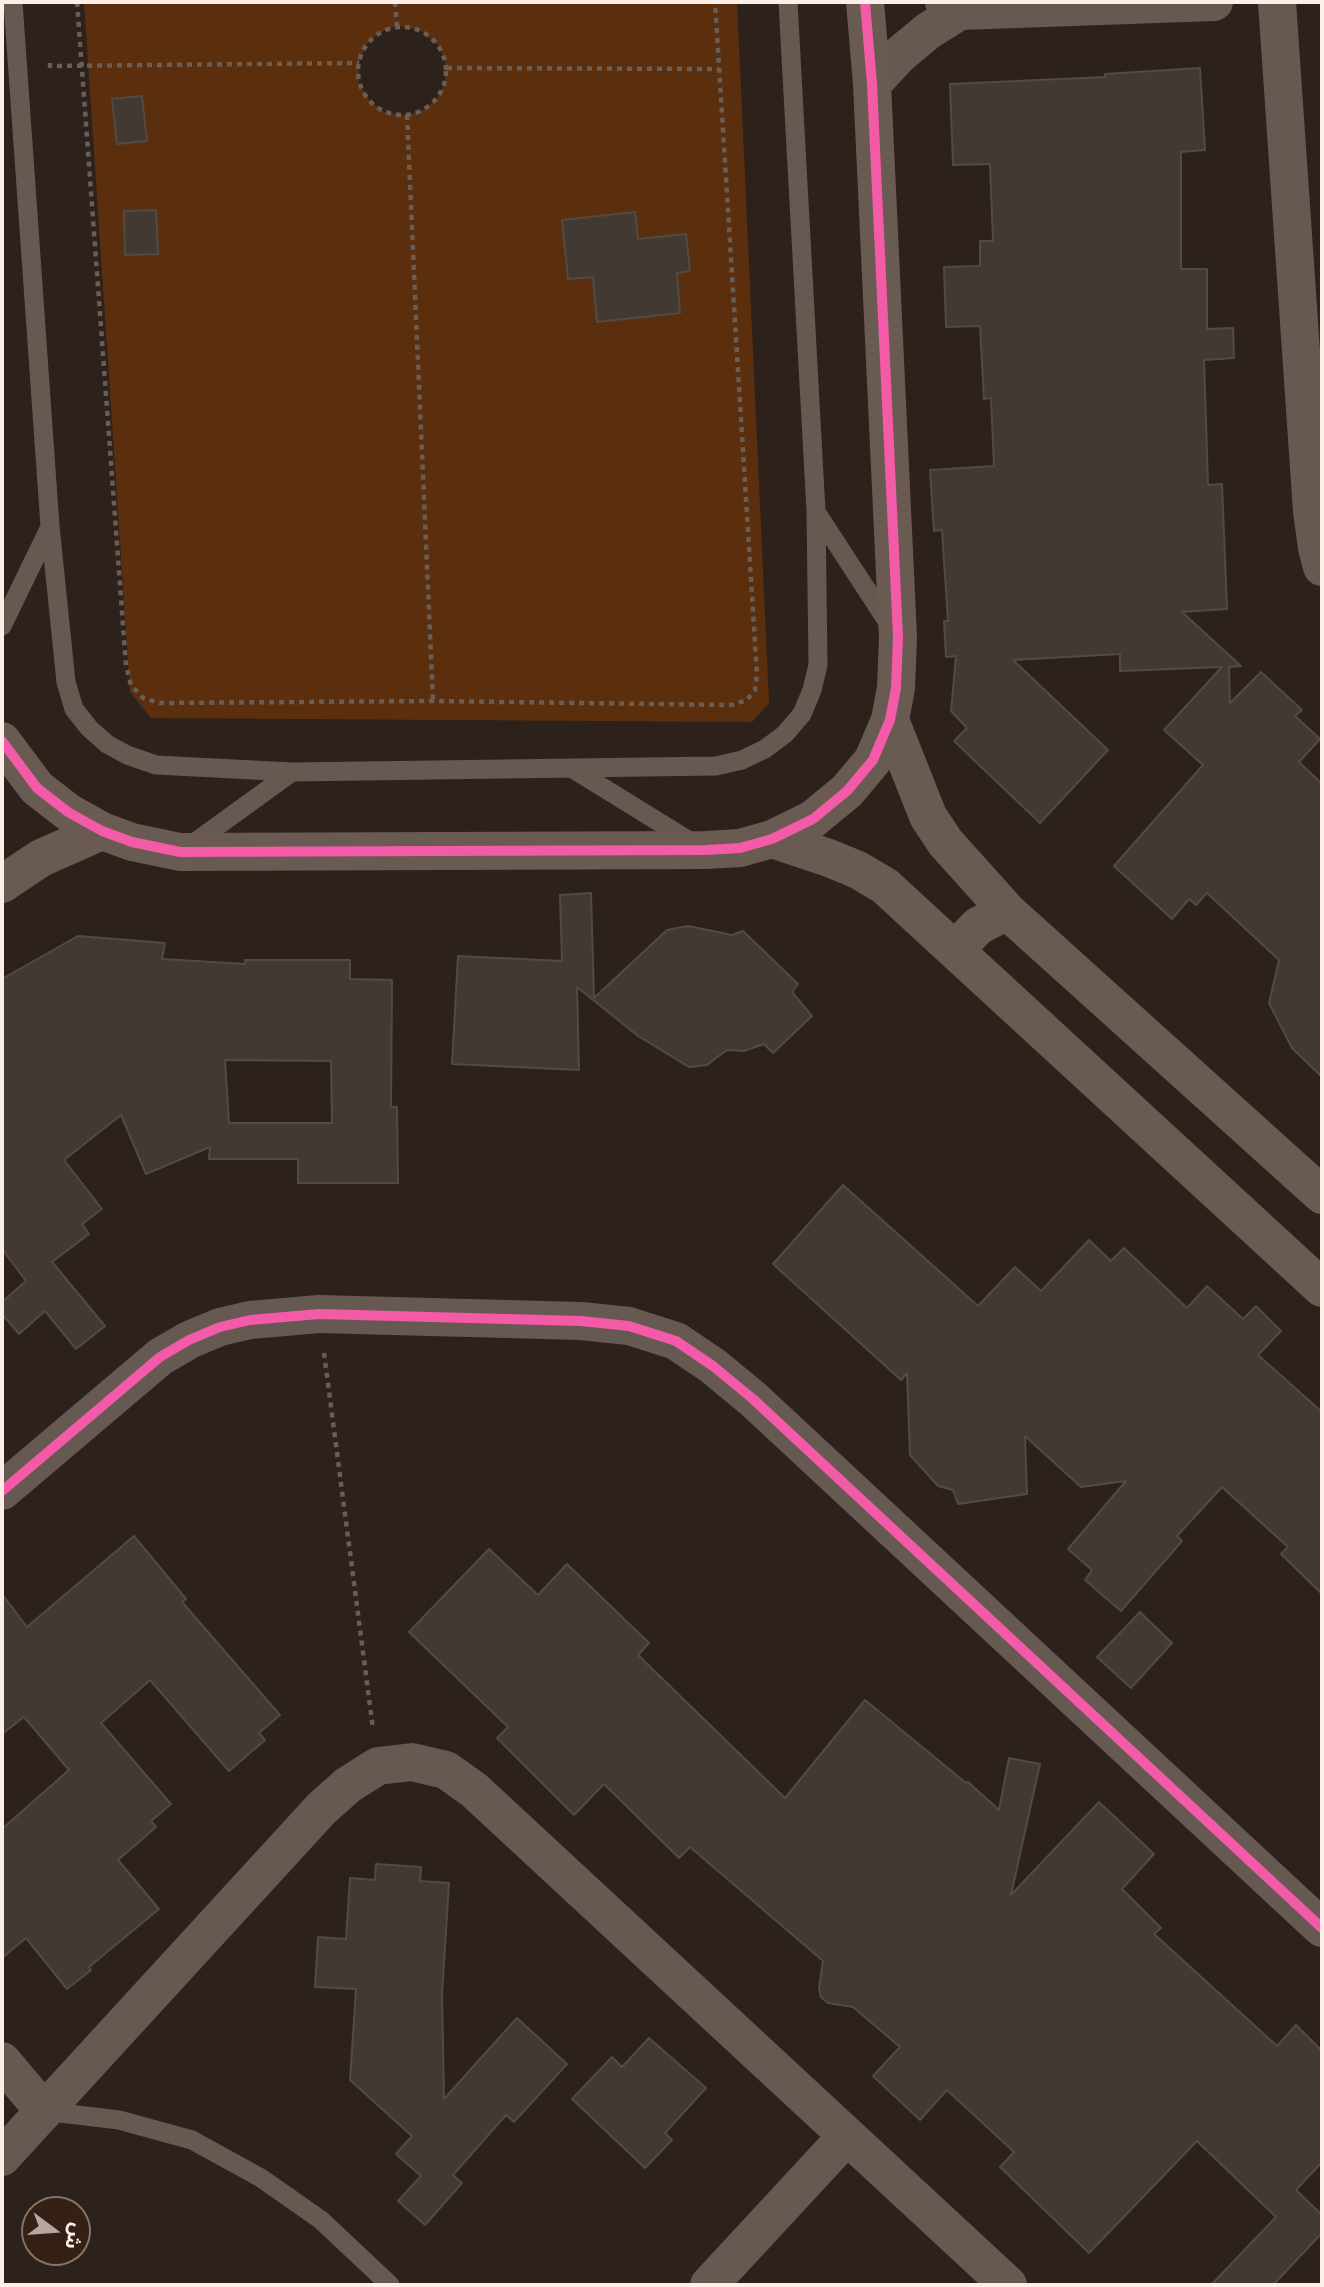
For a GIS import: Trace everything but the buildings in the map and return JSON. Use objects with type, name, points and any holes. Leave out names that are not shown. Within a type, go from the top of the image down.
[{"type":"street","points":[[2,741],[37,788],[68,812],[103,831],[132,842],[180,852],[740,848],[772,839],[813,819],[847,791],[873,760],[890,720],[896,688],[898,637],[872,84],[865,2]]},
{"type":"street","points":[[872,84],[952,6],[1214,2]]},
{"type":"street","points":[[1277,2],[1312,511],[1322,567]]},
{"type":"street","points":[[890,720],[928,816],[945,842],[1007,911],[1322,1195]]},
{"type":"street","points":[[2,884],[41,858],[103,831]]},
{"type":"street","points":[[772,839],[839,862],[885,886],[1322,1288]]},
{"type":"street","points":[[956,950],[978,926],[1007,911]]},
{"type":"street","points":[[2,1491],[160,1357],[220,1326],[250,1320],[319,1314],[581,1321],[629,1326],[676,1341],[754,1399],[1322,1928]]},
{"type":"street","points":[[2,2157],[322,1808],[348,1785],[377,1766],[412,1762],[446,1770],[474,1790],[1008,2285]]},
{"type":"street","points":[[2,2061],[44,2111]]},
{"type":"street","points":[[709,2285],[846,2137]]},
{"type":"lane","points":[[13,2],[50,526],[66,682],[74,709],[89,728],[107,744],[127,755],[156,765],[292,772],[716,766],[742,760],[765,750],[785,734],[802,713],[813,690],[818,665],[816,511],[788,2]]},
{"type":"lane","points":[[816,511],[898,637]]},
{"type":"lane","points":[[2,626],[50,526]]},
{"type":"lane","points":[[572,769],[706,850]]},
{"type":"lane","points":[[180,852],[292,772]]},
{"type":"lane","points":[[44,2111],[119,2119],[192,2140],[261,2178],[321,2220],[390,2285]]},
{"type":"path","points":[[77,2],[126,666],[131,685],[143,698],[160,704],[433,701],[731,705],[747,700],[755,690],[757,675],[715,2]]},
{"type":"path","points":[[395,2],[397,26]]},
{"type":"path","points":[[397,26],[420,30],[430,38],[439,46],[447,68],[444,85],[436,100],[423,110],[407,115],[386,113],[370,102],[359,83],[359,63],[366,45],[379,33],[397,26]]},
{"type":"path","points":[[50,54],[50,66],[359,63]]},
{"type":"path","points":[[447,68],[719,69]]},
{"type":"path","points":[[407,115],[433,701]]},
{"type":"path","points":[[319,1314],[377,1766]]},
{"type":"shaded area","points":[[84,2],[737,2],[769,703],[752,722],[151,718],[130,692]],"holes":[[[397,26],[420,30],[439,46],[447,68],[444,85],[436,100],[423,110],[407,115],[386,113],[370,101],[359,83],[359,63],[366,45],[379,33]],[[635,212],[638,239],[686,234],[690,271],[677,273],[680,312],[597,322],[593,277],[568,279],[562,220]]]},
{"type":"cycle path","points":[[2,741],[37,788],[68,812],[102,831],[132,842],[180,852],[740,848],[772,839],[813,819],[847,791],[873,760],[890,720],[896,688],[898,637],[872,84],[865,2]]},
{"type":"cycle path","points":[[2,1491],[160,1357],[189,1340],[220,1327],[250,1320],[319,1314],[581,1321],[629,1326],[676,1341],[713,1366],[753,1399],[1322,1928]]}]
